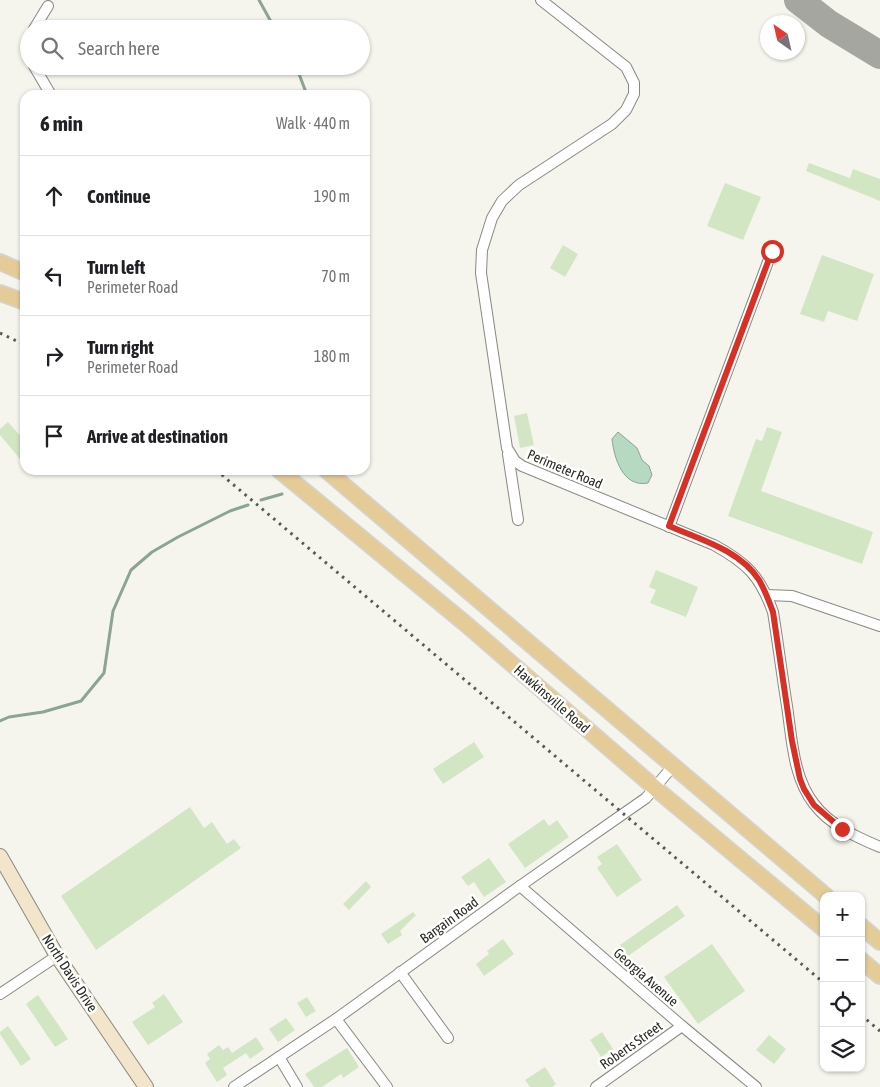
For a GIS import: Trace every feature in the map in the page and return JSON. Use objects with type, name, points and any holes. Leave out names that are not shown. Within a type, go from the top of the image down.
[{"type":"main road","points":[[0,262],[20,271]]},
{"type":"main road","points":[[0,293],[20,300]]},
{"type":"main road","name":"Hawkinsville Road","points":[[285,475],[467,625],[654,788],[820,926]]},
{"type":"main road","name":"Hawkinsville Road","points":[[332,475],[821,892]]},
{"type":"main road","name":"North Davis Drive","points":[[0,856],[57,956],[146,1087]]},
{"type":"main road","points":[[865,929],[880,942]]},
{"type":"main road","points":[[865,963],[880,976]]},
{"type":"street","points":[[518,520],[481,273],[482,250],[492,218],[502,201],[519,185],[612,124],[626,110],[634,94],[634,83],[626,67],[542,0]]},
{"type":"street","points":[[39,20],[48,6]]},
{"type":"street","points":[[39,75],[48,90]]},
{"type":"street","points":[[669,526],[772,251]]},
{"type":"street","name":"Perimeter Road","points":[[507,448],[515,462],[522,466],[714,545],[743,563],[758,579],[767,595],[773,612],[795,760],[804,789],[814,805],[842,829],[880,847]]},
{"type":"street","points":[[767,595],[792,596],[880,626]]},
{"type":"street","name":"Bargain Road","points":[[234,1087],[336,1018],[646,798],[673,766]]},
{"type":"street","name":"Georgia Avenue","points":[[520,886],[682,1026],[756,1087]]},
{"type":"street","points":[[0,994],[57,956]]},
{"type":"street","points":[[400,972],[448,1038]]},
{"type":"street","points":[[336,1018],[387,1087]]},
{"type":"street","name":"Roberts Street","points":[[596,1087],[682,1026]]},
{"type":"street","points":[[279,1057],[297,1087]]},
{"type":"shaded area","points":[[618,432],[637,448],[642,460],[649,466],[652,475],[648,483],[632,481],[621,470],[615,455],[612,439]]},
{"type":"building","points":[[809,163],[850,178],[853,169],[880,179],[880,201],[806,171]]},
{"type":"building","points":[[725,183],[761,197],[743,240],[707,226]]},
{"type":"building","points":[[563,245],[578,254],[565,277],[550,268]]},
{"type":"building","points":[[822,255],[874,274],[857,321],[828,311],[824,322],[800,314]]},
{"type":"building","points":[[527,413],[534,445],[520,448],[514,416]]},
{"type":"building","points":[[8,422],[20,435],[20,459],[0,435],[0,429]]},
{"type":"building","points":[[767,427],[782,432],[761,491],[873,532],[862,564],[728,516],[756,439],[762,441]]},
{"type":"building","points":[[656,570],[698,587],[686,617],[650,603],[656,590],[649,587]]},
{"type":"building","points":[[474,742],[484,757],[443,784],[433,769]]},
{"type":"building","points":[[190,807],[204,828],[212,822],[227,844],[234,839],[241,848],[96,950],[61,896]]},
{"type":"building","points":[[544,819],[549,826],[557,820],[569,837],[525,868],[508,844]]},
{"type":"building","points":[[617,844],[642,880],[617,897],[597,868],[602,864],[597,857]]},
{"type":"building","points":[[489,858],[506,882],[484,897],[474,882],[468,886],[461,877]]},
{"type":"building","points":[[366,881],[371,887],[349,910],[343,904]]},
{"type":"building","points":[[677,905],[685,916],[628,956],[620,945]]},
{"type":"building","points":[[413,912],[416,915],[400,931],[402,935],[388,944],[381,934]]},
{"type":"building","points":[[503,939],[514,954],[484,976],[476,964],[489,954],[487,951]]},
{"type":"building","points":[[712,944],[745,991],[698,1024],[664,977]]},
{"type":"building","points":[[164,994],[183,1022],[148,1045],[132,1022],[155,1007],[152,1003]]},
{"type":"building","points":[[38,995],[68,1039],[55,1047],[26,1004]]},
{"type":"building","points":[[307,997],[316,1011],[306,1017],[297,1003]]},
{"type":"building","points":[[286,1018],[295,1030],[278,1042],[269,1029]]},
{"type":"building","points":[[8,1026],[31,1059],[21,1066],[0,1034]]},
{"type":"building","points":[[602,1032],[613,1049],[601,1057],[590,1040]]},
{"type":"building","points":[[769,1035],[786,1049],[774,1064],[756,1050]]},
{"type":"building","points":[[256,1037],[264,1049],[250,1059],[246,1053],[223,1068],[227,1075],[217,1082],[205,1063],[210,1059],[207,1054],[219,1045],[223,1050],[228,1047],[232,1053]]},
{"type":"building","points":[[347,1048],[359,1067],[343,1078],[341,1074],[322,1087],[314,1087],[305,1074]]},
{"type":"building","points":[[545,1067],[556,1084],[552,1087],[530,1087],[525,1080]]},
{"type":"waterway","points":[[259,0],[270,20]]},
{"type":"waterway","points":[[299,75],[305,90]]},
{"type":"waterway","points":[[261,500],[282,494]]},
{"type":"waterway","points":[[0,721],[9,717],[43,712],[81,701],[104,673],[113,611],[131,570],[152,552],[178,537],[230,511],[248,505]]},
{"type":"taxiway","points":[[798,0],[829,24],[880,55]]},
{"type":"railway","points":[[0,333],[20,343]]},
{"type":"railway","points":[[222,475],[823,982]]},
{"type":"railway","points":[[865,1018],[880,1031]]},
{"type":"route","points":[[772,251],[669,526],[731,554],[752,571],[758,579],[767,595],[773,612],[795,760],[800,779],[814,805],[842,829]]}]
